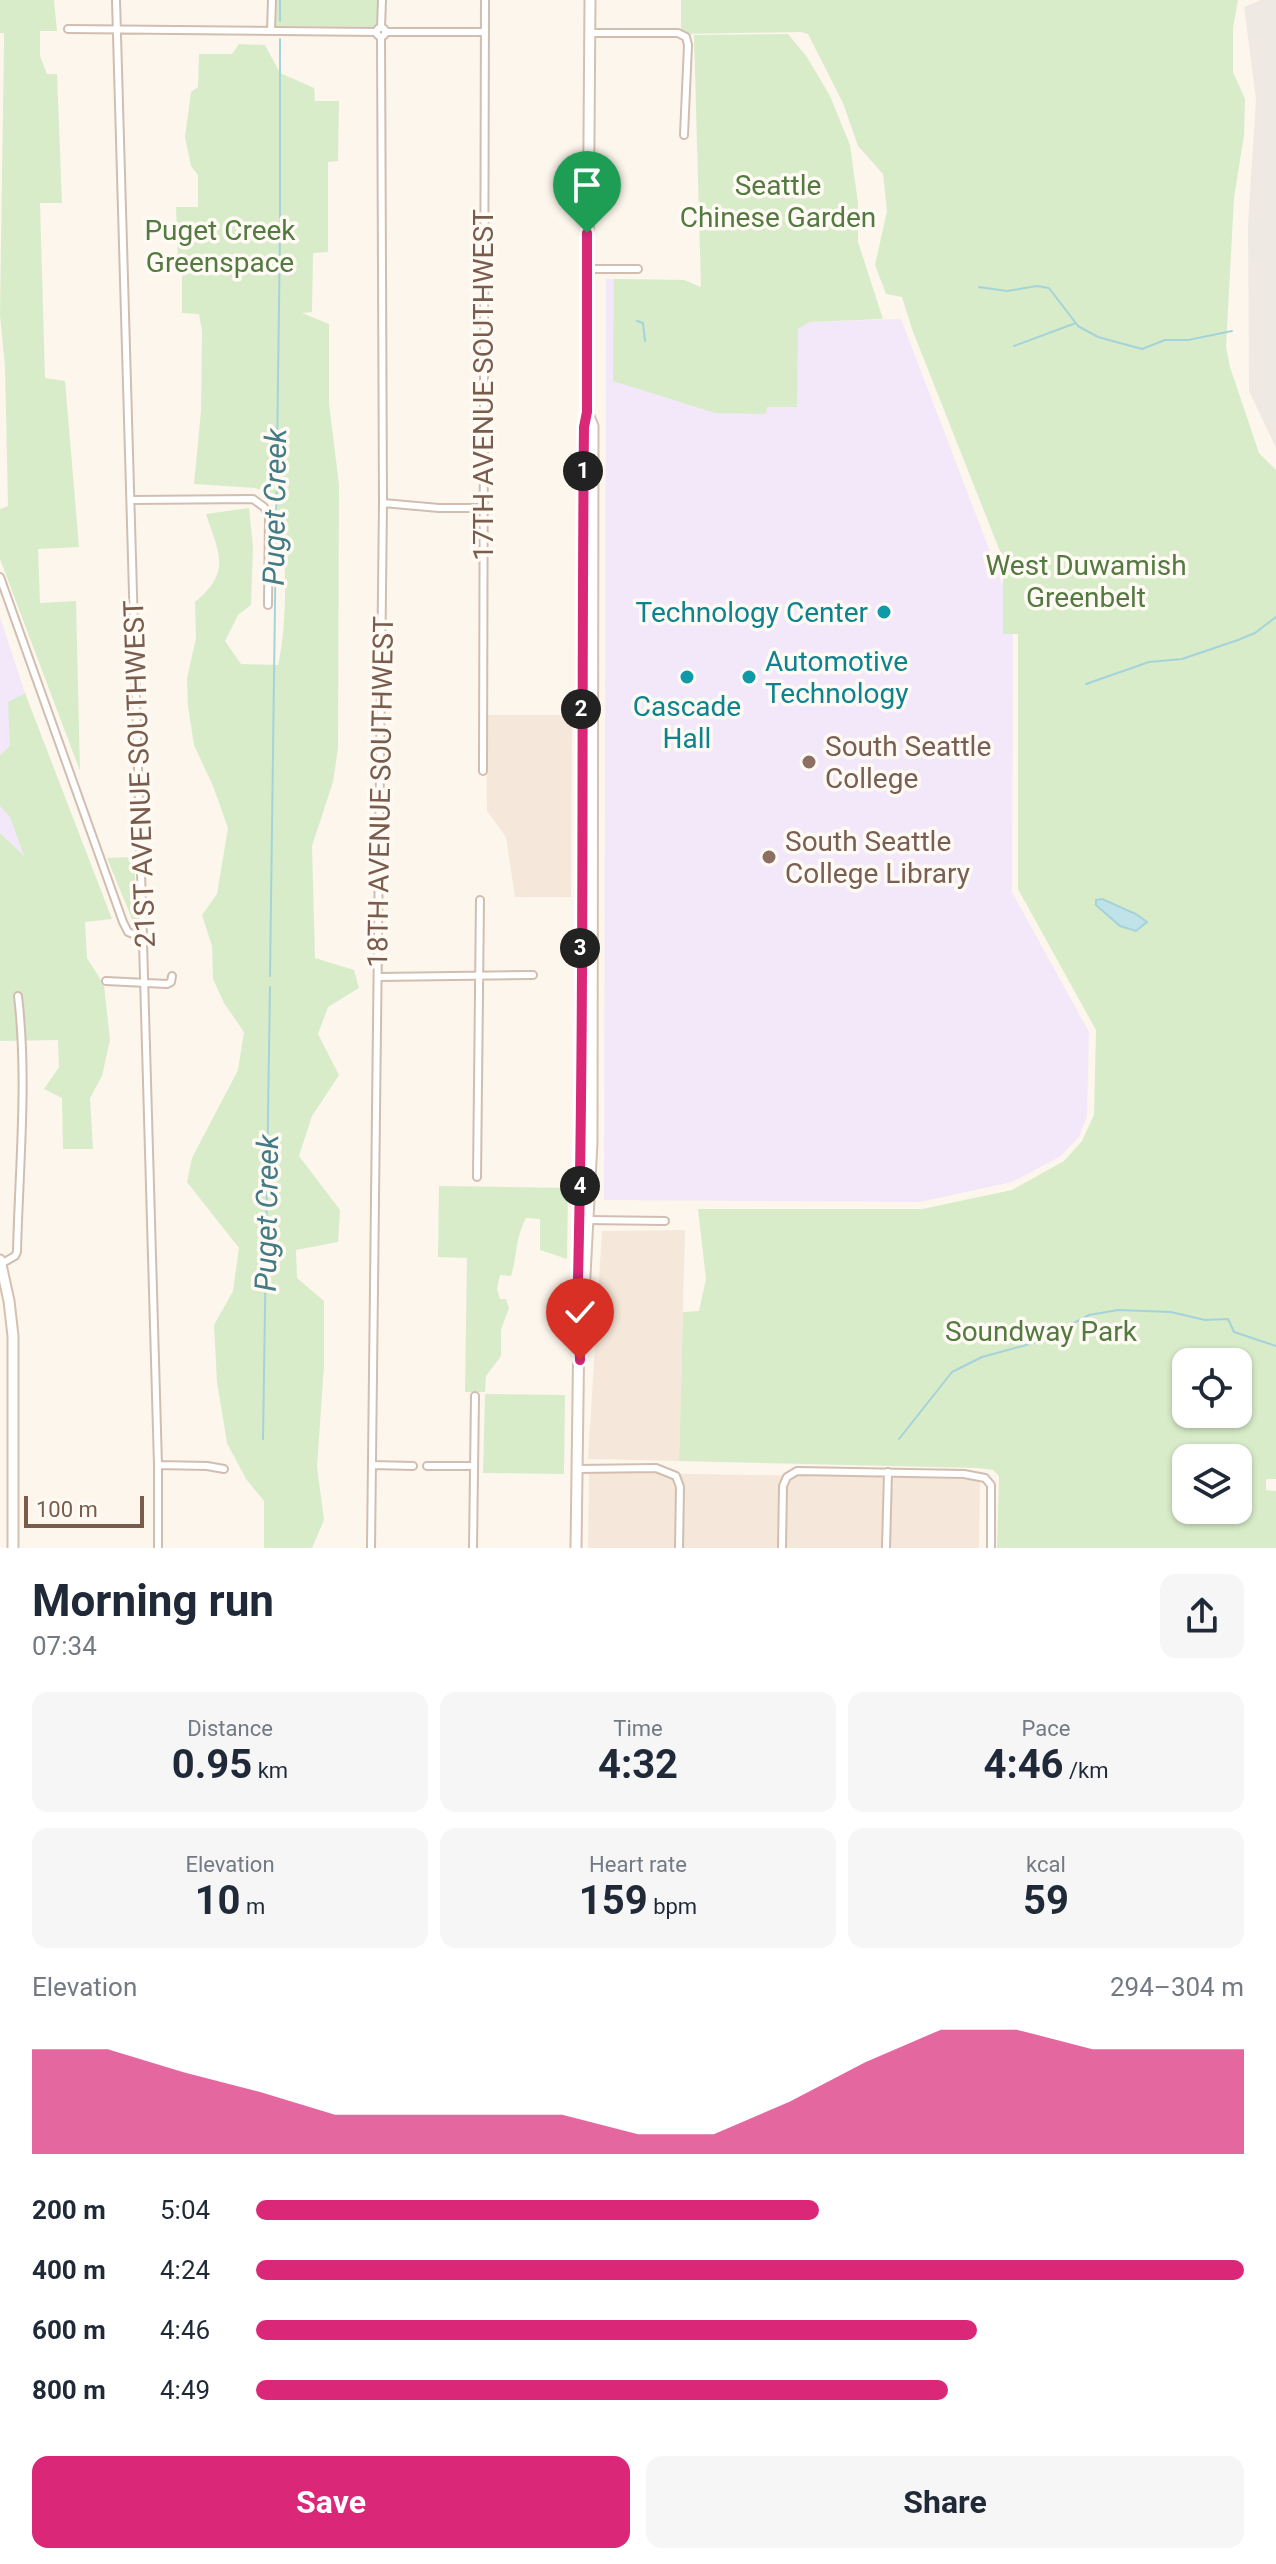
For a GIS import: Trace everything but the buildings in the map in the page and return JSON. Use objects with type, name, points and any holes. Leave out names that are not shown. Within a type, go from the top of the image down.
[{"type":"street","name":"21ST AVENUE SOUTHWEST","points":[[116,0],[132,500],[158,1548]]},
{"type":"street","points":[[271,30],[272,0]]},
{"type":"street","name":"18TH AVENUE SOUTHWEST","points":[[371,1548],[383,503],[382,0]]},
{"type":"street","name":"17TH AVENUE SOUTHWEST","points":[[483,771],[485,0]]},
{"type":"street","points":[[576,1548],[577,1319],[584,1220],[584,427],[587,412],[590,0]]},
{"type":"street","points":[[68,29],[485,32]]},
{"type":"street","points":[[590,33],[678,33],[686,37],[684,135]]},
{"type":"street","points":[[587,269],[638,269]]},
{"type":"street","points":[[132,500],[259,501],[269,517],[268,605]]},
{"type":"street","points":[[383,503],[482,508]]},
{"type":"street","points":[[0,577],[123,922],[128,932],[143,938]]},
{"type":"street","points":[[477,1177],[480,900]]},
{"type":"street","points":[[378,977],[533,975]]},
{"type":"street","points":[[106,981],[167,984],[172,976]]},
{"type":"street","points":[[13,1548],[13,1336],[1,1262],[17,1252],[22,1059],[18,996]]},
{"type":"street","points":[[584,1220],[665,1221]]},
{"type":"street","points":[[473,1548],[475,1396]]},
{"type":"street","points":[[158,1465],[224,1469]]},
{"type":"street","points":[[372,1465],[413,1466]]},
{"type":"street","points":[[427,1466],[474,1466]]},
{"type":"street","points":[[578,1469],[656,1468],[676,1476],[680,1487],[679,1548]]},
{"type":"street","points":[[782,1548],[783,1486],[787,1477],[797,1471],[964,1474],[985,1478],[991,1485],[991,1548]]},
{"type":"street","points":[[886,1548],[888,1472]]},
{"type":"shaded area","points":[[1261,0],[1276,0],[1276,448],[1249,391],[1248,224],[1256,99],[1244,7]]},
{"type":"shaded area","name":"South Seattle College","points":[[606,279],[684,280],[798,329],[810,322],[901,319],[1009,601],[1013,633],[1012,892],[1089,1032],[1087,1116],[1079,1137],[1061,1156],[1012,1182],[920,1202],[604,1200]]},
{"type":"shaded area","points":[[0,617],[25,693],[28,986],[0,1026]]},
{"type":"shaded area","points":[[486,715],[572,715],[571,897],[515,897],[506,837],[487,811]]},
{"type":"shaded area","points":[[685,1230],[679,1461],[588,1459],[602,1231]]},
{"type":"shaded area","points":[[589,1472],[980,1479],[979,1548],[588,1548]]},
{"type":"green space","points":[[0,0],[54,0],[57,31],[40,31],[40,56],[47,74],[57,74],[62,203],[40,203],[45,378],[65,381],[79,547],[38,549],[40,603],[76,601],[80,771],[0,559],[0,509],[8,506],[5,367],[0,315],[4,33],[0,33]]},
{"type":"green space","points":[[275,0],[378,0],[378,27],[275,26]]},
{"type":"green space","points":[[681,0],[1238,0],[1233,28],[1233,72],[1245,99],[1244,135],[1234,198],[1226,347],[1259,453],[1276,470],[1276,1479],[1266,1479],[1266,1490],[1276,1491],[1276,1548],[997,1548],[999,1476],[993,1470],[679,1461],[683,1312],[699,1311],[706,1279],[698,1209],[922,1209],[1012,1190],[1064,1161],[1082,1141],[1094,1115],[1096,1030],[1018,889],[1018,634],[1003,634],[1003,559],[902,297],[886,294],[875,265],[887,211],[883,174],[858,146],[843,103],[808,34],[681,34]]},
{"type":"green space","name":"Seattle Chinese Garden","points":[[788,34],[807,57],[830,96],[850,145],[858,203],[858,242],[883,319],[810,322],[798,329],[797,407],[767,407],[766,414],[715,413],[613,381],[614,279],[684,280],[701,287],[694,35]]},
{"type":"green space","name":"Puget Creek Greenspace","points":[[239,44],[265,45],[280,73],[314,88],[315,101],[339,101],[338,161],[328,162],[328,252],[313,253],[312,312],[302,313],[329,324],[329,403],[339,485],[338,748],[333,782],[312,846],[315,958],[354,970],[359,988],[328,1007],[318,1034],[339,1075],[312,1116],[299,1156],[340,1210],[338,1242],[296,1250],[297,1278],[324,1301],[324,1365],[317,1467],[324,1520],[312,1548],[264,1548],[264,1501],[246,1479],[227,1443],[217,1382],[214,1325],[233,1291],[239,1248],[187,1182],[192,1158],[238,1070],[244,1032],[224,1003],[213,979],[212,946],[202,915],[217,894],[228,828],[194,745],[188,706],[187,678],[196,638],[195,602],[214,581],[219,561],[206,514],[249,508],[253,547],[251,605],[238,615],[225,641],[241,664],[278,665],[284,627],[284,555],[274,494],[255,488],[194,484],[201,411],[202,331],[199,314],[182,313],[182,267],[178,267],[176,207],[198,207],[198,175],[191,166],[185,137],[191,92],[198,87],[199,54],[232,54]]},
{"type":"green space","points":[[25,693],[112,919],[85,922],[87,958],[104,985],[110,1040],[102,1076],[90,1098],[93,1149],[63,1149],[62,1098],[44,1089],[59,1067],[58,1040],[0,1041],[0,833],[24,856],[10,817],[0,806],[0,755],[10,746],[8,702]]},
{"type":"green space","points":[[134,857],[137,920],[132,919],[107,858]]},
{"type":"green space","points":[[439,1186],[568,1188],[567,1259],[540,1250],[540,1219],[526,1218],[511,1276],[500,1275],[497,1289],[500,1299],[506,1299],[509,1308],[501,1330],[501,1356],[486,1376],[485,1392],[465,1392],[467,1258],[438,1257]]},
{"type":"green space","points":[[485,1394],[565,1395],[564,1474],[483,1473]]},
{"type":"water","points":[[1102,899],[1147,922],[1136,931],[1120,926],[1096,905],[1096,900]]},
{"type":"waterway","name":"Puget Creek","points":[[280,0],[280,21]]},
{"type":"waterway","name":"Puget Creek","points":[[270,976],[280,39]]},
{"type":"waterway","points":[[979,287],[1007,291],[1037,286],[1049,288],[1078,326],[1098,337],[1142,349],[1165,340],[1188,340],[1232,331]]},
{"type":"waterway","points":[[637,321],[643,323],[645,341]]},
{"type":"waterway","points":[[1014,346],[1076,323]]},
{"type":"waterway","points":[[1086,684],[1149,662],[1182,659],[1238,640],[1255,633],[1276,617]]},
{"type":"waterway","name":"Puget Creek","points":[[263,1439],[270,987]]},
{"type":"waterway","points":[[899,1439],[952,1372],[982,1357],[1037,1342],[1089,1315],[1118,1310],[1171,1312],[1205,1320],[1228,1319],[1234,1332],[1276,1346]]},
{"type":"place","name":"Technology Center","points":[[884,612]]},
{"type":"place","name":"Cascade Hall","points":[[687,677]]},
{"type":"place","name":"Automotive Technology","points":[[749,677]]},
{"type":"place","name":"South Seattle College","points":[[809,762]]},
{"type":"place","name":"South Seattle College Library","points":[[769,857]]},
{"type":"route","points":[[580,1360],[577,1319],[587,233]]},
{"type":"park label","name":"West Duwamish Greenbelt","points":[[1086,581]]},
{"type":"park label","name":"Soundway Park","points":[[1041,1331]]}]
